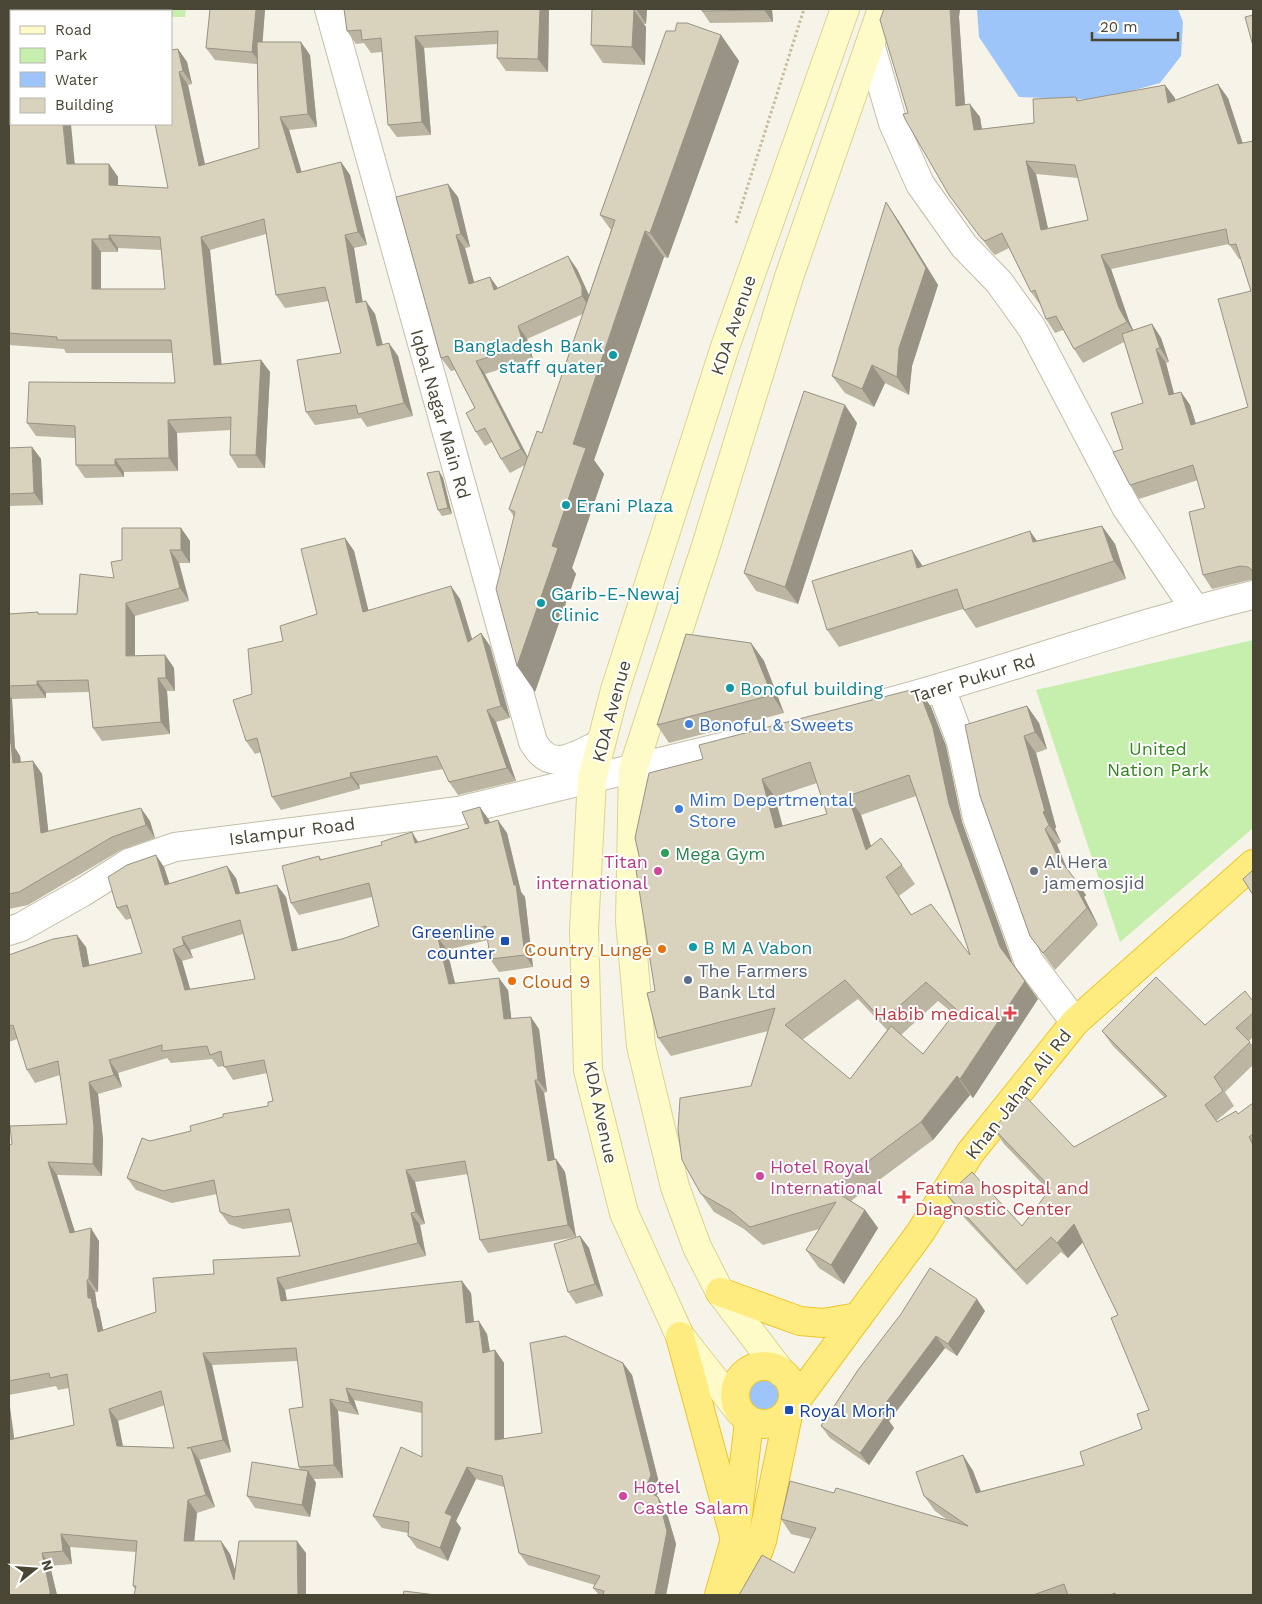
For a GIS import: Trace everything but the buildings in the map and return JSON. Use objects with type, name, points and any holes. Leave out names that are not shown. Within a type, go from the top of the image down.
[{"type":"highway","name":"Khan Jahan Ali Rd","points":[[789,1410],[920,1233],[970,1153],[1075,1022],[1253,864]]},
{"type":"highway","points":[[720,1292],[800,1321],[824,1323],[858,1317]]},
{"type":"highway","points":[[680,1336],[748,1540]]},
{"type":"highway","points":[[719,1595],[748,1540],[792,1398],[790,1384],[782,1372],[769,1366],[755,1366],[744,1373],[736,1384],[736,1398],[745,1417],[748,1540],[742,1595]]},
{"type":"highway","points":[[745,1417],[760,1425],[772,1424],[789,1410]]},
{"type":"main road","name":"KDA Avenue","points":[[745,1417],[680,1336],[624,1213],[588,1070],[584,930],[592,779],[615,690],[724,348],[845,9]]},
{"type":"main road","name":"KDA Avenue","points":[[782,1372],[720,1292],[697,1247],[675,1187],[641,1046],[630,921],[633,769],[706,546],[789,277],[882,9]]},
{"type":"street","name":"Iqbal Nagar Main Rd","points":[[329,9],[533,742],[540,755],[557,760],[572,758],[600,744]]},
{"type":"street","points":[[870,44],[893,123],[920,184],[964,246],[999,282],[1032,328],[1126,507],[1195,609]]},
{"type":"street","name":"Tarer Pukur Rd","points":[[866,708],[941,688],[1195,609],[1253,595]]},
{"type":"street","points":[[941,688],[961,742],[977,817],[1028,960],[1075,1022]]},
{"type":"street","points":[[633,769],[764,736]]},
{"type":"street","name":"Islampur Road","points":[[9,931],[21,927],[68,901],[129,863],[175,847],[458,811],[633,769]]},
{"type":"green space","points":[[186,9],[185,17],[172,17],[172,10],[17,10]]},
{"type":"green space","name":"United Nation Park","points":[[1253,640],[1253,828],[1120,942],[1036,690]]},
{"type":"water","points":[[977,9],[1178,9],[1183,22],[1181,56],[1160,83],[1098,100],[1019,97],[979,37]]},
{"type":"water","points":[[763,1375],[777,1380],[782,1394],[777,1408],[763,1413],[749,1408],[744,1394],[749,1380]]},
{"type":"place","name":"Bangladesh Bank staff quater","points":[[613,355]]},
{"type":"place","name":"Erani Plaza","points":[[566,505]]},
{"type":"place","name":"Garib-E-Newaj Clinic","points":[[541,603]]},
{"type":"place","name":"Bonoful building","points":[[730,688]]},
{"type":"place","name":"Bonoful & Sweets","points":[[689,724]]},
{"type":"place","name":"Mim Depertmental Store","points":[[679,809]]},
{"type":"place","name":"Mega Gym","points":[[665,853]]},
{"type":"place","name":"Titan international","points":[[658,871]]},
{"type":"place","name":"Al Hera jamemosjid","points":[[1034,871]]},
{"type":"place","name":"Greenline counter","points":[[505,941]]},
{"type":"place","name":"B M A Vabon","points":[[693,947]]},
{"type":"place","name":"Country Lunge","points":[[662,949]]},
{"type":"place","name":"The Farmers Bank Ltd","points":[[688,980]]},
{"type":"place","name":"Cloud 9","points":[[512,981]]},
{"type":"place","name":"Habib medical","points":[[1010,1013]]},
{"type":"place","name":"Hotel Royal International","points":[[760,1176]]},
{"type":"place","name":"Fatima hospital and Diagnostic Center","points":[[904,1197]]},
{"type":"place","name":"Royal Morh","points":[[789,1410]]},
{"type":"place","name":"Hotel Castle Salam","points":[[623,1496]]}]
